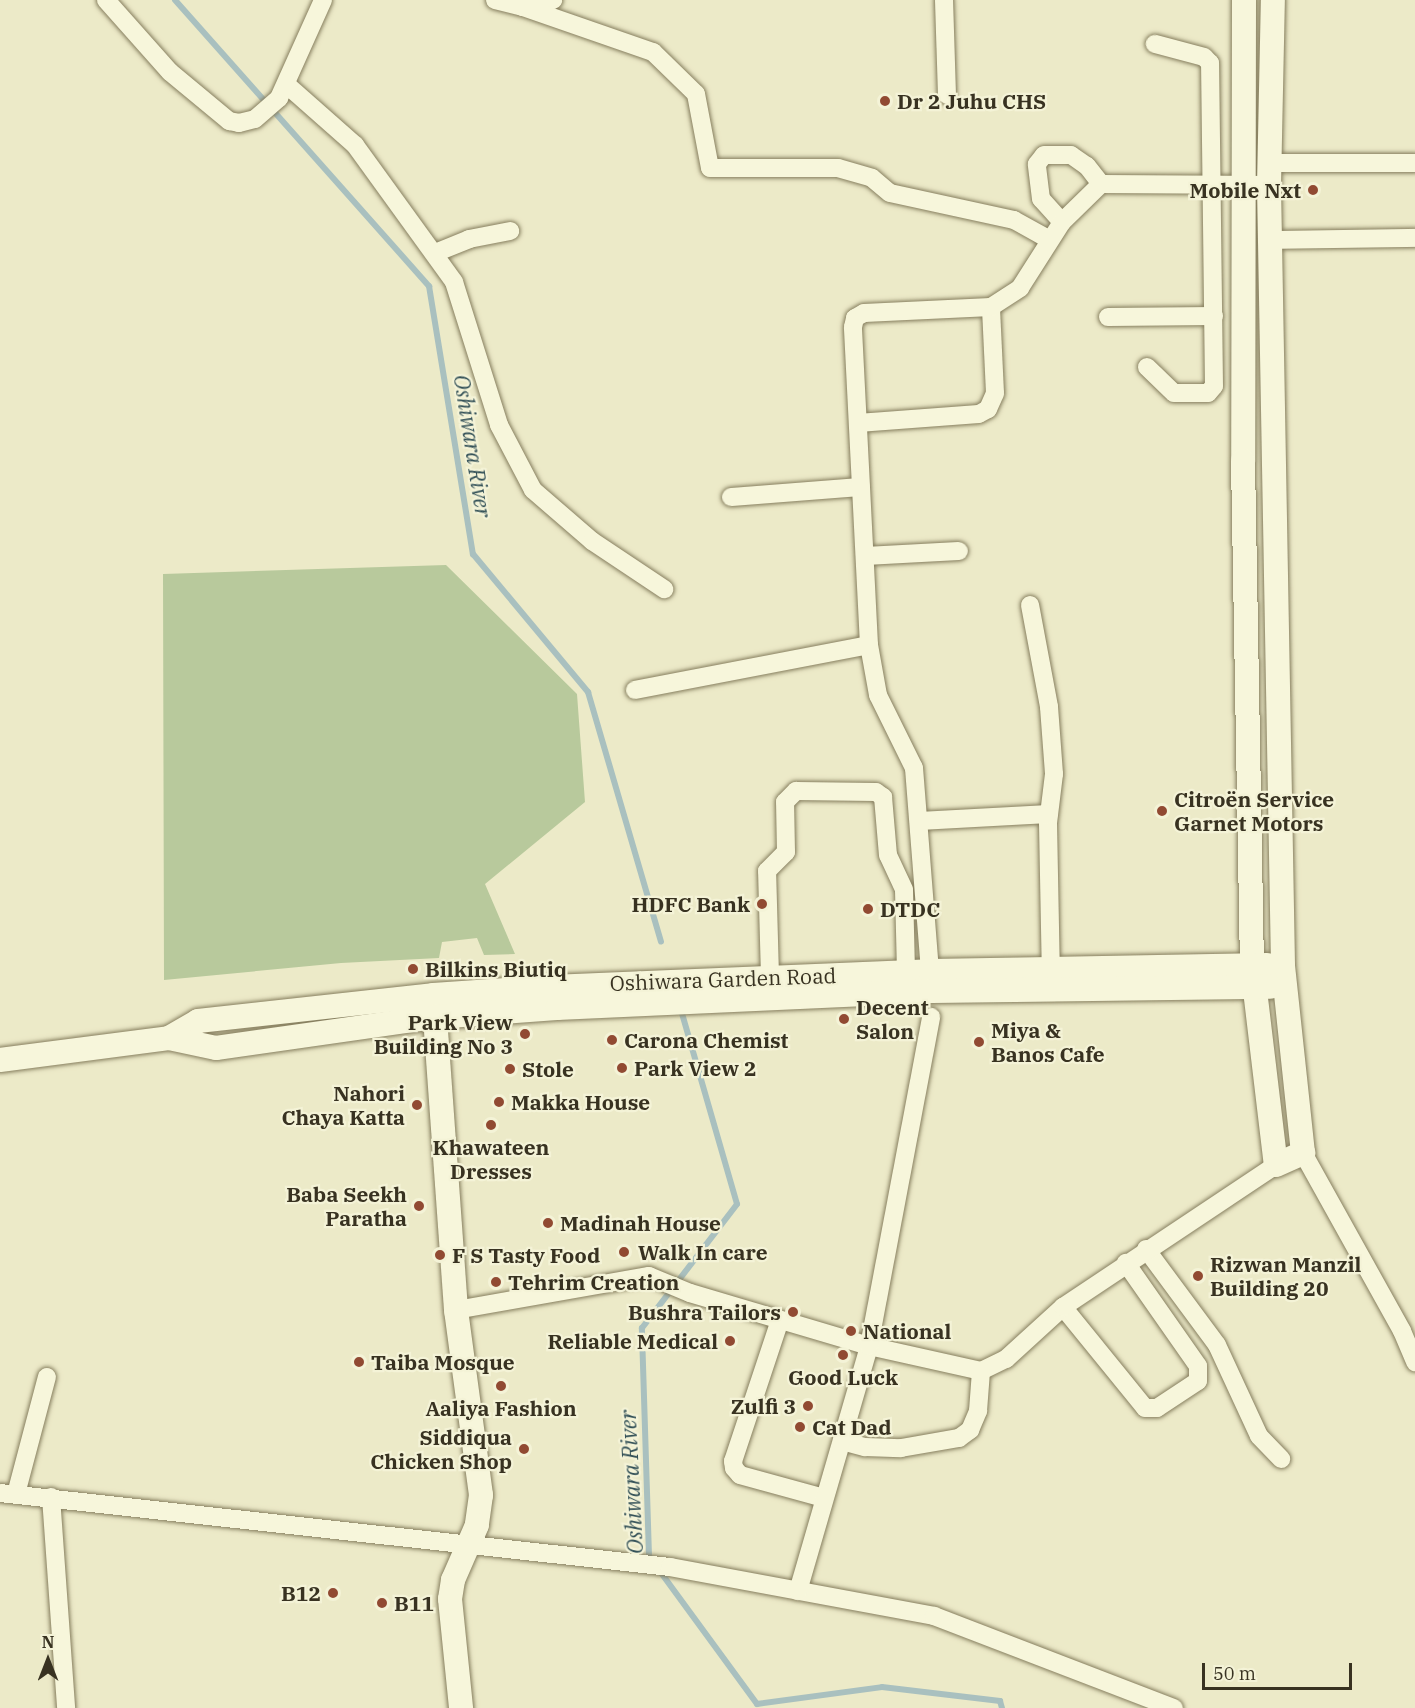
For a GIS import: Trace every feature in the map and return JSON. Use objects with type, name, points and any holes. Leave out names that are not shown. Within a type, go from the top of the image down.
[{"type":"street","points":[[106,0],[170,72],[228,121],[255,119],[283,92],[323,0]]},
{"type":"street","points":[[495,0],[523,7],[653,52],[696,94],[710,168],[838,168],[872,178],[890,193],[1014,220],[1050,240]]},
{"type":"street","points":[[523,7],[554,0]]},
{"type":"street","points":[[944,0],[946,95]]},
{"type":"street","points":[[1244,0],[1243,461],[1253,976],[1276,1165]]},
{"type":"street","points":[[1273,0],[1269,174],[1285,976],[1303,1154],[1402,1331],[1415,1362]]},
{"type":"street","points":[[1147,367],[1170,391],[1212,390],[1214,316],[1210,63],[1204,57],[1155,44]]},
{"type":"street","points":[[283,92],[355,145],[454,282],[499,425],[533,490],[592,541],[664,589]]},
{"type":"street","points":[[1062,222],[1041,199],[1039,158],[1071,155],[1088,166],[1101,184]]},
{"type":"street","points":[[931,981],[914,768],[878,695],[869,645],[855,318],[864,313],[991,307],[1020,288],[1062,222],[1101,184],[1244,185],[1269,174],[1415,162]]},
{"type":"street","points":[[435,253],[469,239],[510,231]]},
{"type":"street","points":[[1270,240],[1415,238]]},
{"type":"street","points":[[858,423],[979,414],[988,409],[995,393],[991,307]]},
{"type":"street","points":[[1108,317],[1214,316]]},
{"type":"street","points":[[731,497],[861,487]]},
{"type":"street","points":[[865,556],[958,551]]},
{"type":"street","points":[[1030,604],[1049,707],[1054,781],[1049,813],[1051,979]]},
{"type":"street","points":[[635,690],[869,645]]},
{"type":"street","points":[[770,976],[766,871],[786,852],[785,802],[796,791],[876,792],[883,797],[888,855],[904,890],[906,972]]},
{"type":"street","points":[[920,821],[1049,813]]},
{"type":"street","name":"Oshiwara Garden Road","points":[[0,1060],[169,1038],[198,1021],[434,1006],[770,976],[906,972],[931,981]]},
{"type":"street","name":"Oshiwara Garden Road","points":[[434,1006],[647,1003],[931,981],[1285,976]]},
{"type":"street","points":[[434,1006],[456,1310],[481,1495],[477,1525],[453,1580],[450,1599],[461,1708]]},
{"type":"street","points":[[798,1591],[869,1346],[931,1017]]},
{"type":"street","points":[[456,1310],[649,1276],[690,1293],[869,1346],[981,1371],[1006,1359],[1063,1307],[1146,1249],[1276,1165],[1303,1154]]},
{"type":"street","points":[[1146,1249],[1217,1345],[1259,1436],[1281,1459]]},
{"type":"street","points":[[1063,1307],[1145,1408],[1157,1408],[1198,1381],[1198,1366],[1126,1263]]},
{"type":"street","points":[[780,1320],[733,1461],[734,1468],[740,1474],[824,1498]]},
{"type":"street","points":[[842,1441],[865,1447],[901,1448],[959,1438],[970,1430],[978,1411],[981,1371]]},
{"type":"street","points":[[47,1377],[8,1493],[467,1547],[670,1567],[934,1616],[1174,1708]]},
{"type":"street","points":[[51,1497],[66,1708]]},
{"type":"green space","points":[[446,565],[577,694],[585,802],[485,884],[515,954],[484,955],[477,938],[442,942],[439,958],[341,963],[164,980],[163,574]]},
{"type":"waterway","name":"Oshiwara River","points":[[175,0],[429,286],[473,554],[588,692],[661,942]]},
{"type":"waterway","name":"Oshiwara River","points":[[653,1561],[649,1556],[642,1328],[737,1204],[681,1010]]},
{"type":"waterway","name":"Oshiwara River","points":[[659,1570],[757,1704],[882,1687],[1000,1701],[1002,1708]]},
{"type":"place","name":"Dr 2 Juhu CHS","points":[[885,101]]},
{"type":"place","name":"Mobile Nxt","points":[[1313,190]]},
{"type":"place","name":"Citroën Service Garnet Motors","points":[[1162,811]]},
{"type":"place","name":"HDFC Bank","points":[[762,904]]},
{"type":"place","name":"DTDC","points":[[868,909]]},
{"type":"place","name":"Bilkins Biutiq","points":[[413,969]]},
{"type":"place","name":"Decent Salon","points":[[844,1019]]},
{"type":"place","name":"Park View Building No 3","points":[[525,1034]]},
{"type":"place","name":"Carona Chemist","points":[[612,1040]]},
{"type":"place","name":"Miya & Banos Cafe","points":[[979,1042]]},
{"type":"place","name":"Park View 2","points":[[622,1068]]},
{"type":"place","name":"Stole","points":[[510,1069]]},
{"type":"place","name":"Makka House","points":[[499,1102]]},
{"type":"place","name":"Nahori Chaya Katta","points":[[417,1105]]},
{"type":"place","name":"Khawateen Dresses","points":[[491,1125]]},
{"type":"place","name":"Baba Seekh Paratha","points":[[419,1206]]},
{"type":"place","name":"Madinah House","points":[[548,1223]]},
{"type":"place","name":"Walk In care","points":[[624,1252]]},
{"type":"place","name":"F S Tasty Food","points":[[440,1255]]},
{"type":"place","name":"Rizwan Manzil Building 20","points":[[1198,1276]]},
{"type":"place","name":"Tehrim Creation","points":[[496,1282]]},
{"type":"place","name":"Bushra Tailors","points":[[793,1312]]},
{"type":"place","name":"National","points":[[851,1331]]},
{"type":"place","name":"Reliable Medical","points":[[730,1341]]},
{"type":"place","name":"Good Luck","points":[[843,1355]]},
{"type":"place","name":"Taiba Mosque","points":[[359,1362]]},
{"type":"place","name":"Aaliya Fashion","points":[[501,1386]]},
{"type":"place","name":"Zulfi 3","points":[[808,1406]]},
{"type":"place","name":"Cat Dad","points":[[800,1427]]},
{"type":"place","name":"Siddiqua Chicken Shop","points":[[524,1449]]},
{"type":"place","name":"B12","points":[[333,1593]]},
{"type":"place","name":"B11","points":[[382,1603]]}]
